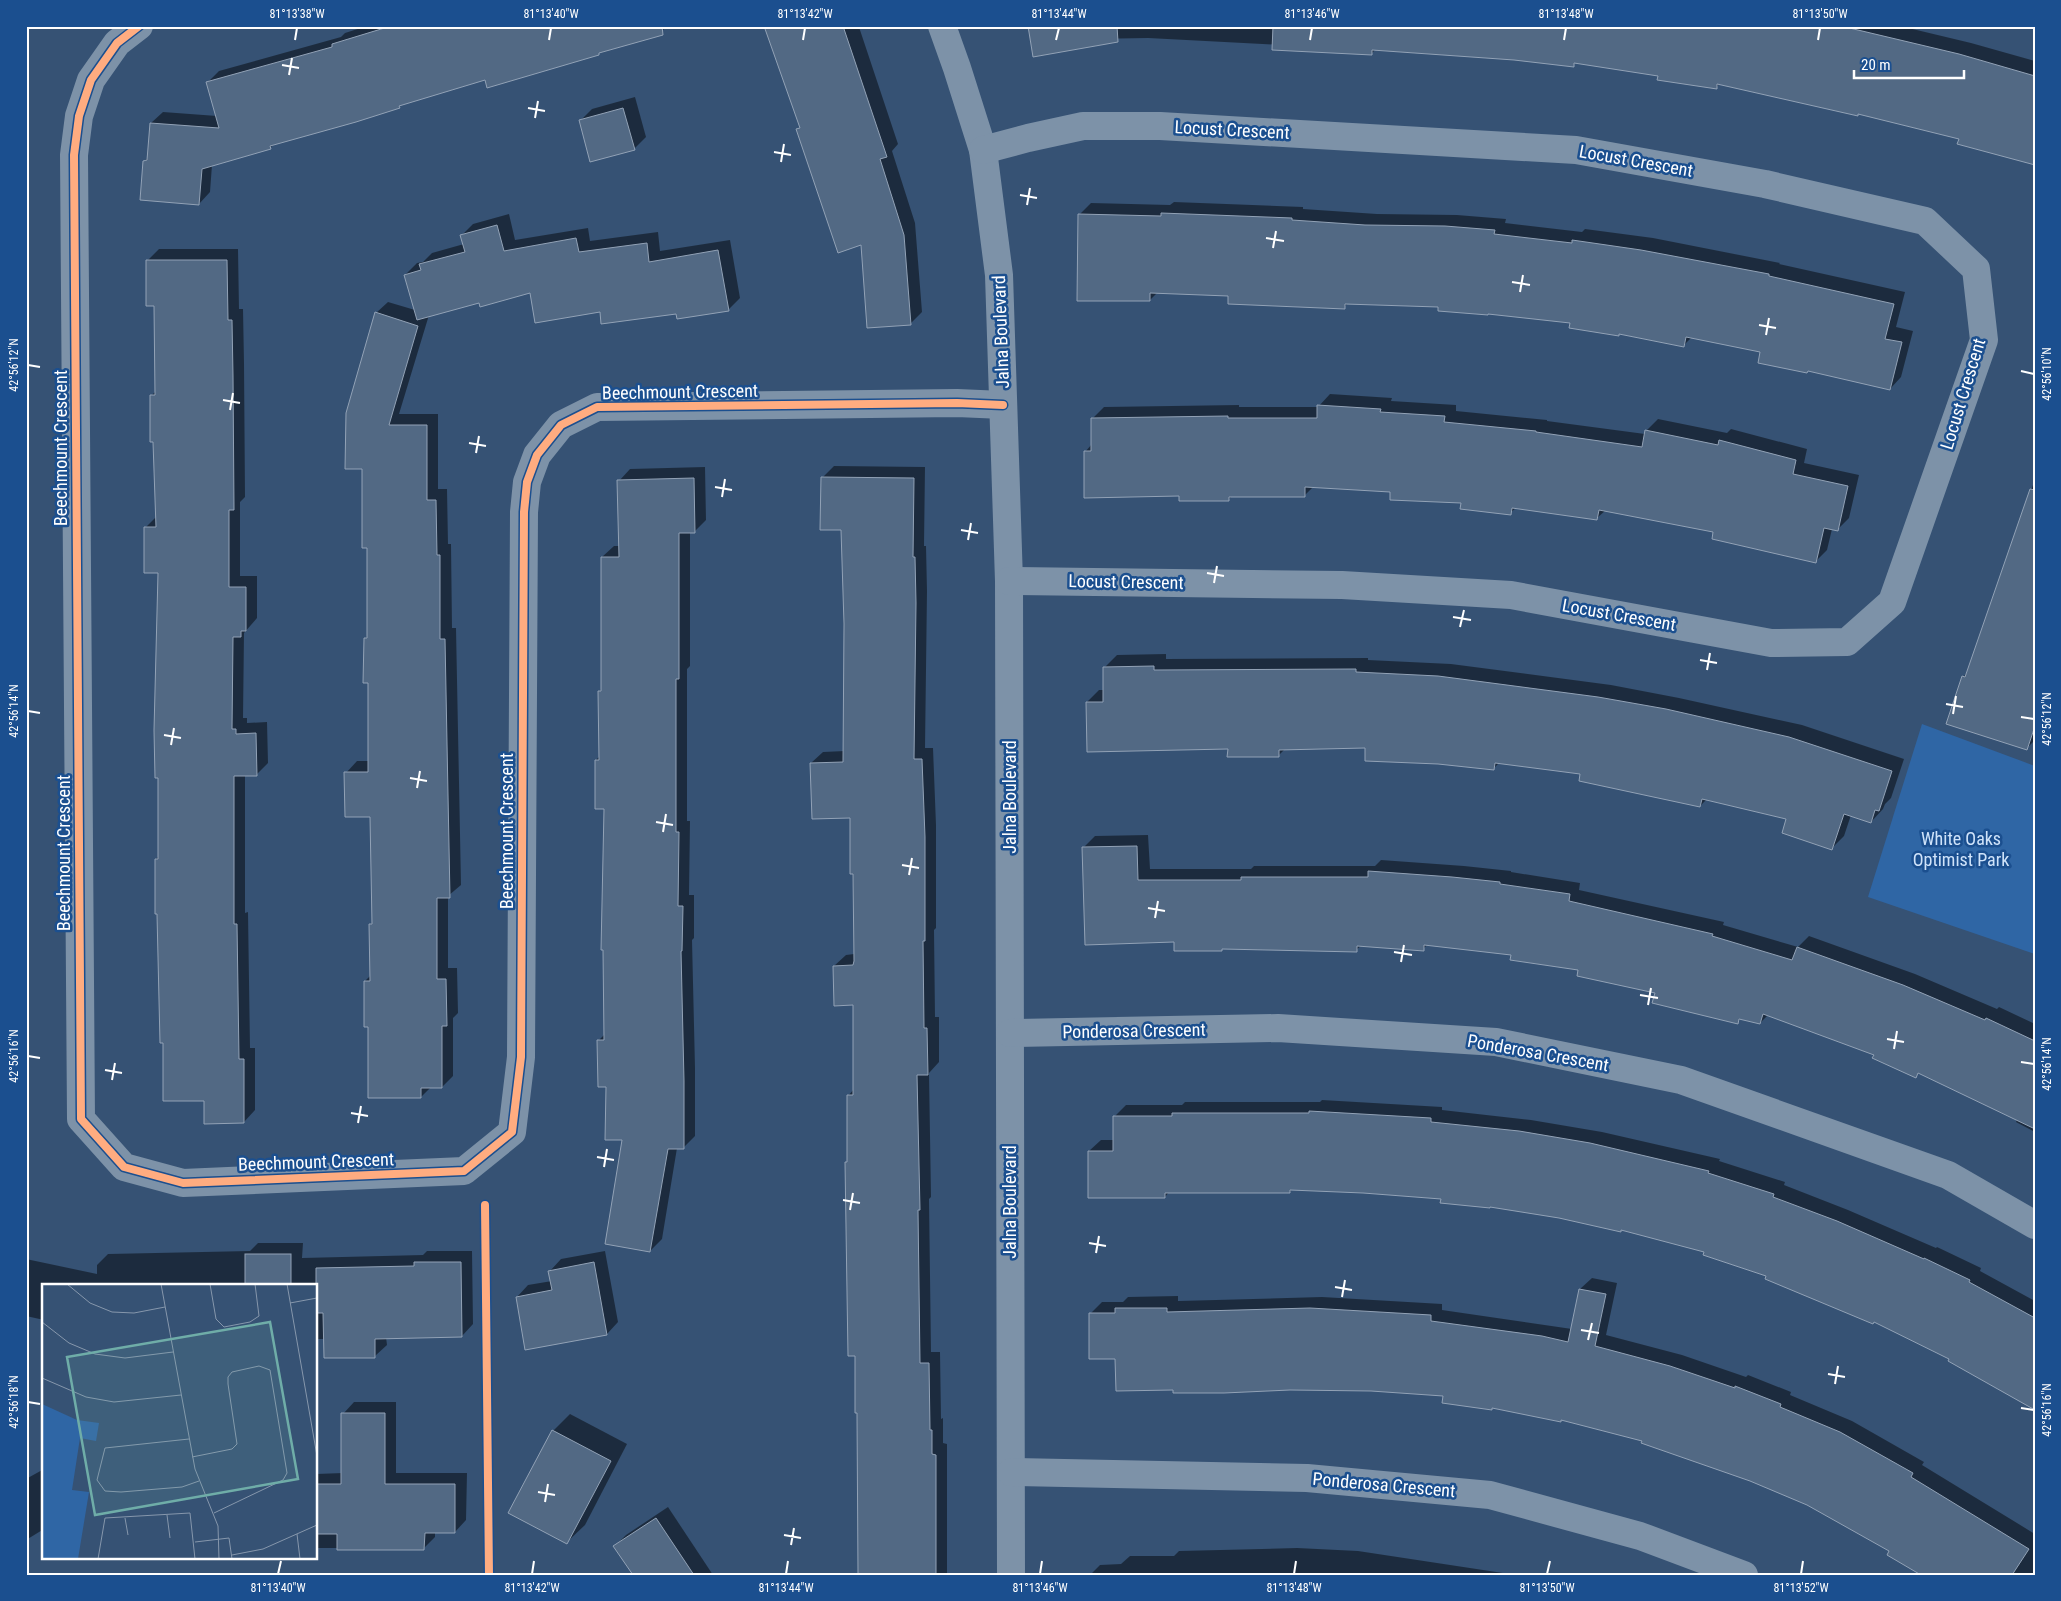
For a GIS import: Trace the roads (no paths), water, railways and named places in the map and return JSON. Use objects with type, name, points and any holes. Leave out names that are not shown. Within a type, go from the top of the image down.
[{"type":"street","name":"Beechmount Crescent","points":[[139,26],[117,43],[91,80],[79,116],[74,156],[81,1119],[124,1167],[183,1182],[464,1171],[512,1132],[521,1057],[524,512],[527,482],[536,455],[561,425],[597,407],[957,403],[1004,405]]},
{"type":"street","name":"Jalna Boulevard","points":[[942,26],[983,150],[999,275],[1009,582],[1011,1575]]},
{"type":"street","name":"Locust Crescent","points":[[983,150],[1083,126],[1160,126],[1576,150],[1765,184],[1925,221],[1976,270],[1984,340],[1892,602],[1847,642],[1772,643],[1511,595],[1342,585],[1009,582]]},
{"type":"street","name":"Ponderosa Crescent","points":[[1010,1033],[1278,1028],[1496,1042],[1681,1080],[1948,1175],[2035,1225]]},
{"type":"street","name":"Ponderosa Crescent","points":[[1011,1472],[1307,1478],[1490,1495],[1640,1536],[1744,1575]]},
{"type":"park label","name":"White Oaks Optimist Park","points":[[1961,850]]}]
